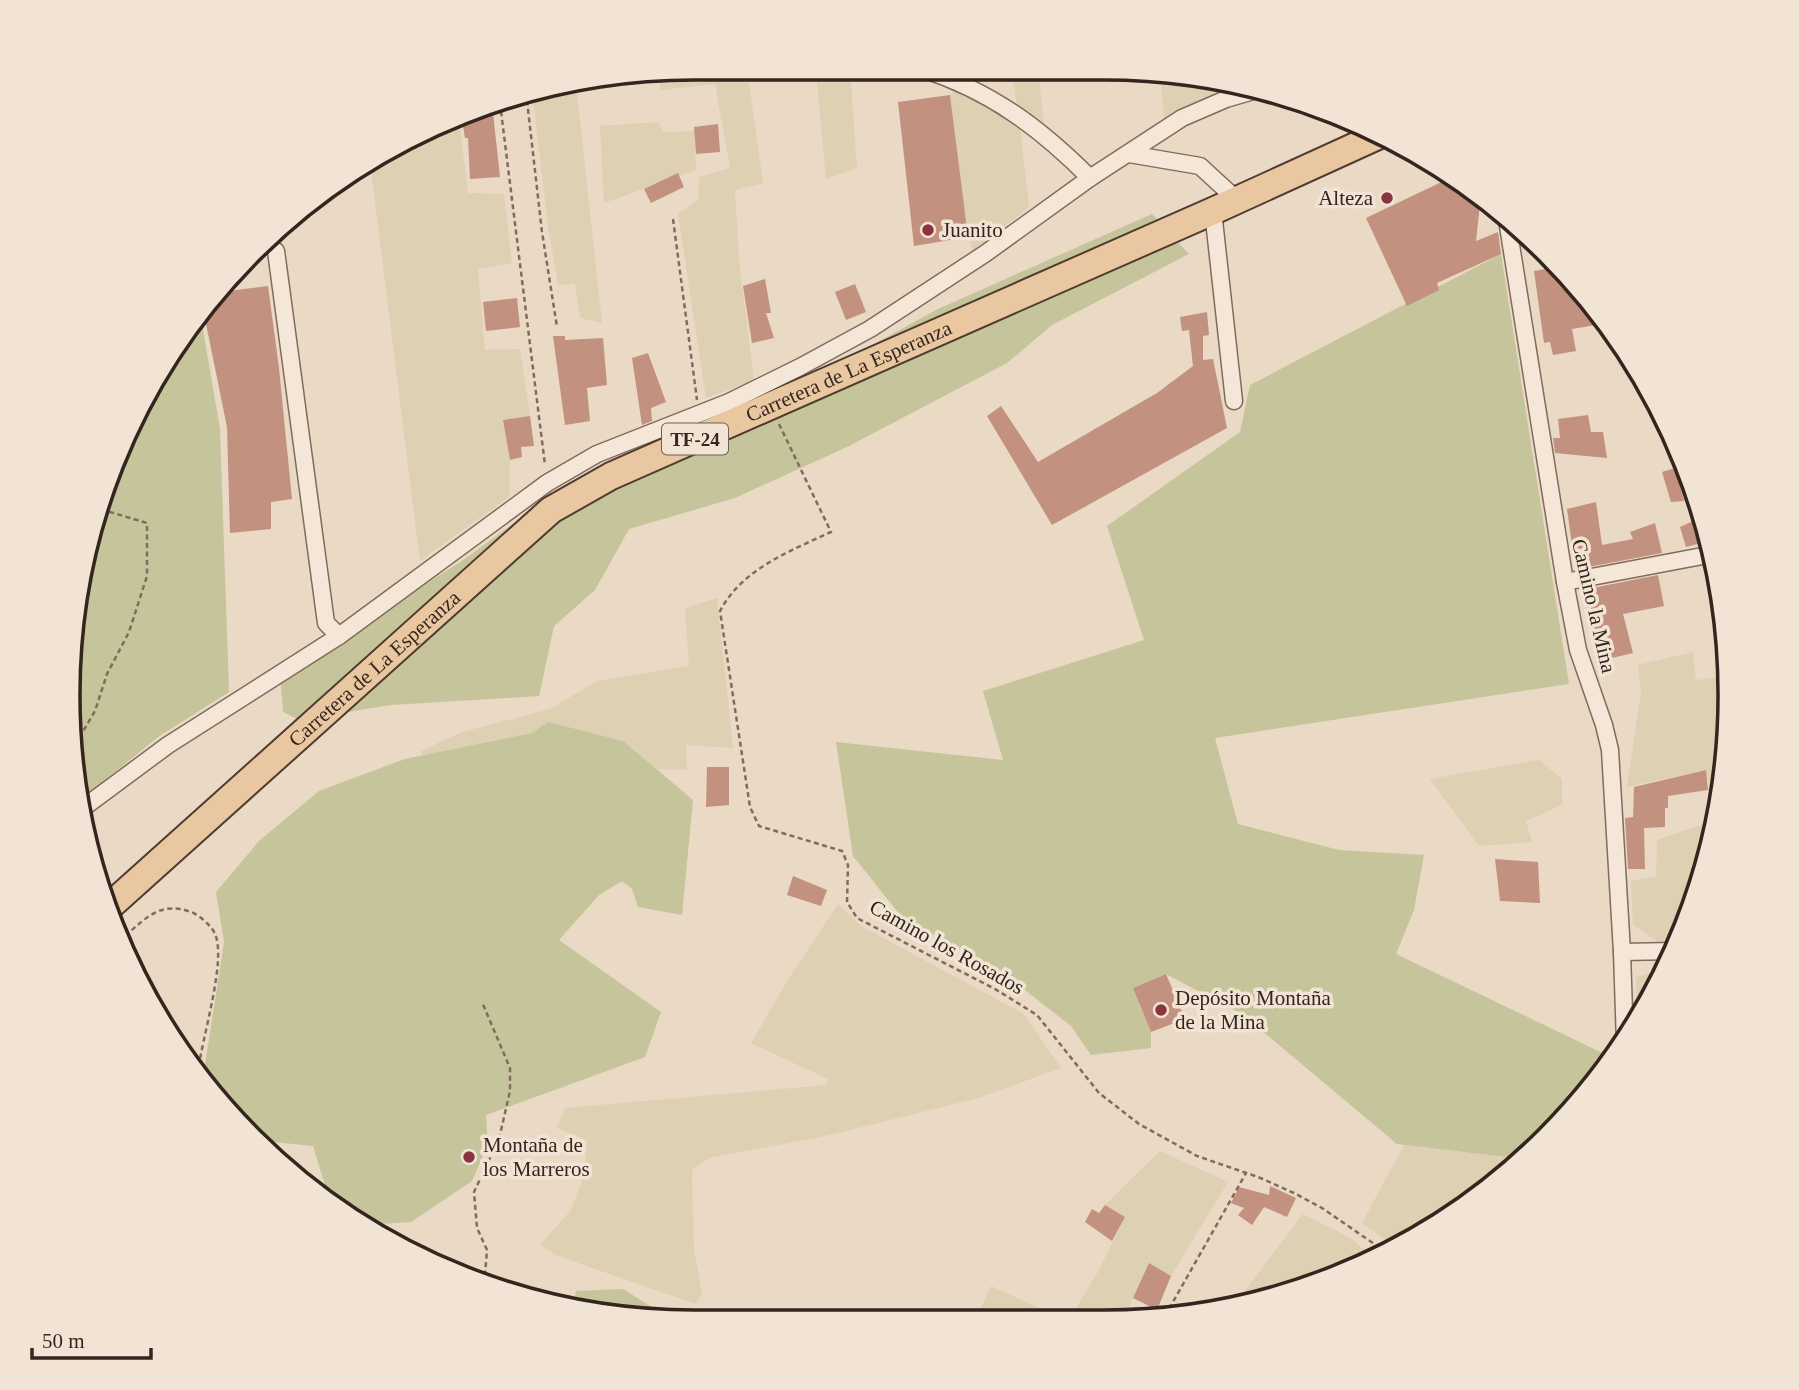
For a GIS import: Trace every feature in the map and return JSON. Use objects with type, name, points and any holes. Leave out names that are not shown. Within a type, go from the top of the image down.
[{"type":"main road","name":"Carretera de La Esperanza","points":[[116,901],[551,510],[611,476],[1368,140]]},
{"type":"street","points":[[953,80],[1023,118],[1054,142],[1090,178]]},
{"type":"street","points":[[90,803],[168,745],[340,636],[547,483],[597,454],[729,402],[870,329],[1182,118],[1238,95]]},
{"type":"street","points":[[1129,154],[1200,166],[1237,200]]},
{"type":"street","points":[[1213,211],[1234,401]]},
{"type":"street","name":"Camino la Mina","points":[[1509,233],[1578,650],[1604,725],[1610,751],[1624,1021]]},
{"type":"street","points":[[276,251],[326,624],[340,636]]},
{"type":"street","points":[[1565,582],[1703,556]]},
{"type":"street","points":[[1622,952],[1662,951]]},
{"type":"path","points":[[527,104],[542,232],[557,327]]},
{"type":"path","points":[[501,112],[547,483]]},
{"type":"path","points":[[673,219],[699,414]]},
{"type":"path","name":"Camino los Rosados","points":[[771,406],[831,532],[771,560],[729,594],[720,611],[750,807],[759,826],[842,851],[848,865],[847,902],[857,918],[995,989],[1037,1015],[1099,1093],[1139,1124],[1197,1156],[1294,1193],[1322,1208],[1377,1246]]},
{"type":"path","points":[[82,733],[95,711],[107,674],[129,632],[147,576],[147,523],[109,512]]},
{"type":"path","points":[[129,933],[162,908],[182,909],[197,914],[215,933],[219,957],[200,1060]]},
{"type":"path","points":[[482,1002],[510,1068],[510,1091],[499,1139],[474,1192],[477,1228],[487,1250],[485,1273]]},
{"type":"path","points":[[1172,1305],[1246,1173]]},
{"type":"shaded area","points":[[749,80],[763,183],[735,190],[739,260],[754,381],[706,398],[678,214],[698,200],[699,177],[730,168],[715,84],[661,90],[660,82]]},
{"type":"shaded area","points":[[817,80],[851,80],[857,168],[826,179]]},
{"type":"shaded area","points":[[1013,80],[1039,80],[1044,126],[1017,107]]},
{"type":"shaded area","points":[[1161,84],[1228,93],[1164,117]]},
{"type":"shaded area","points":[[957,89],[1020,127],[1029,207],[973,252],[968,237],[950,95]]},
{"type":"shaded area","points":[[577,92],[602,323],[580,318],[575,284],[558,285],[533,102]]},
{"type":"shaded area","points":[[658,122],[663,132],[694,131],[696,170],[604,203],[600,126]]},
{"type":"shaded area","points":[[460,127],[468,193],[504,194],[512,263],[478,269],[485,350],[520,349],[530,416],[503,421],[510,460],[509,497],[420,561],[372,173]]},
{"type":"shaded area","points":[[1152,214],[1189,254],[1052,325],[1007,363],[849,446],[735,498],[629,529],[595,590],[554,626],[539,696],[391,705],[299,720],[283,712],[280,674],[459,563],[539,505],[819,374],[938,309]]},
{"type":"shaded area","points":[[1501,254],[1569,684],[1215,738],[1238,824],[1339,850],[1424,855],[1414,910],[1396,954],[1603,1053],[1539,1130],[1509,1157],[1397,1144],[1242,1014],[1166,974],[1133,988],[1151,1032],[1151,1048],[1091,1055],[1071,1026],[1012,980],[901,916],[853,856],[836,742],[1003,760],[983,691],[1144,640],[1107,526],[1240,432],[1250,385]]},
{"type":"shaded area","points":[[203,327],[220,429],[229,692],[158,737],[89,793],[80,695],[86,615],[101,536],[127,460],[144,423]]},
{"type":"shaded area","points":[[717,598],[733,748],[686,745],[687,770],[655,769],[623,741],[548,723],[532,733],[422,756],[421,751],[462,732],[550,709],[597,681],[689,666],[685,608]]},
{"type":"shaded area","points":[[1693,652],[1696,680],[1718,677],[1717,735],[1711,790],[1705,770],[1627,787],[1641,692],[1638,665]]},
{"type":"shaded area","points":[[548,722],[623,741],[693,800],[682,915],[638,907],[632,889],[622,881],[599,895],[559,940],[661,1012],[645,1057],[486,1115],[488,1144],[472,1181],[411,1222],[383,1224],[325,1186],[313,1146],[273,1142],[205,1066],[224,942],[216,892],[260,840],[319,791],[405,759],[532,733]]},
{"type":"shaded area","points":[[1539,760],[1562,779],[1562,805],[1526,821],[1532,842],[1479,846],[1430,779]]},
{"type":"shaded area","points":[[1707,817],[1686,893],[1666,943],[1661,944],[1633,925],[1631,881],[1656,876],[1657,840],[1703,824]]},
{"type":"shaded area","points":[[838,904],[861,926],[1024,1014],[1061,1068],[978,1098],[830,1135],[709,1158],[692,1170],[694,1251],[702,1293],[696,1304],[558,1256],[540,1245],[571,1210],[584,1175],[587,1140],[557,1128],[565,1108],[827,1085],[828,1079],[751,1043],[789,978]]},
{"type":"shaded area","points":[[1652,973],[1637,1001],[1636,977]]},
{"type":"shaded area","points":[[1404,1145],[1509,1157],[1445,1206],[1386,1241],[1362,1223]]},
{"type":"shaded area","points":[[1160,1151],[1228,1182],[1171,1276],[1149,1263],[1128,1309],[1075,1310],[1098,1272],[1125,1217],[1105,1205]]},
{"type":"shaded area","points":[[1303,1214],[1352,1239],[1365,1251],[1302,1277],[1243,1294]]},
{"type":"shaded area","points":[[991,1286],[1043,1310],[980,1310]]},
{"type":"shaded area","points":[[623,1289],[653,1308],[575,1298],[576,1291]]},
{"type":"building","points":[[950,95],[968,237],[914,246],[898,102]]},
{"type":"building","points":[[493,114],[500,177],[470,179],[468,138],[465,138],[463,126]]},
{"type":"building","points":[[718,124],[720,152],[696,154],[694,127]]},
{"type":"building","points":[[678,173],[684,187],[651,203],[644,189]]},
{"type":"building","points":[[1442,182],[1480,208],[1476,241],[1498,232],[1501,254],[1437,283],[1439,290],[1407,306],[1366,218]]},
{"type":"building","points":[[1547,269],[1595,325],[1572,329],[1576,351],[1553,355],[1550,342],[1544,343],[1534,271]]},
{"type":"building","points":[[765,279],[771,313],[766,313],[774,338],[752,343],[743,286]]},
{"type":"building","points":[[855,284],[866,312],[846,320],[835,292]]},
{"type":"building","points":[[268,286],[292,499],[271,502],[271,529],[230,533],[227,427],[206,323],[233,291]]},
{"type":"building","points":[[517,298],[520,327],[486,331],[483,302]]},
{"type":"building","points":[[1207,312],[1209,335],[1203,336],[1203,360],[1213,359],[1227,428],[1052,525],[987,416],[1001,406],[1038,462],[1157,393],[1193,366],[1189,330],[1182,331],[1180,317]]},
{"type":"building","points":[[553,336],[565,336],[565,340],[603,338],[607,385],[587,388],[590,421],[565,425]]},
{"type":"building","points":[[648,353],[666,402],[651,408],[652,421],[642,425],[632,358]]},
{"type":"building","points":[[1588,415],[1591,432],[1603,432],[1607,458],[1555,453],[1553,438],[1560,438],[1558,419]]},
{"type":"building","points":[[530,416],[534,446],[521,447],[522,457],[510,460],[503,420]]},
{"type":"building","points":[[1675,468],[1684,501],[1671,502],[1662,472]]},
{"type":"building","points":[[1596,502],[1602,545],[1633,539],[1630,532],[1655,523],[1662,553],[1578,569],[1575,567],[1567,509]]},
{"type":"building","points":[[1693,521],[1700,543],[1686,547],[1680,527]]},
{"type":"building","points":[[1658,575],[1664,606],[1623,614],[1633,653],[1599,661],[1582,590]]},
{"type":"building","points":[[707,767],[729,767],[729,805],[706,807]]},
{"type":"building","points":[[1706,770],[1708,790],[1668,796],[1665,827],[1644,828],[1645,869],[1628,869],[1625,818],[1633,817],[1634,787]]},
{"type":"building","points":[[1495,859],[1538,862],[1540,903],[1500,901]]},
{"type":"building","points":[[793,876],[827,890],[821,906],[787,895]]},
{"type":"building","name":"Depósito Montaña de la Mina","points":[[1166,974],[1185,1019],[1151,1032],[1133,988]]},
{"type":"building","points":[[1270,1186],[1296,1198],[1287,1217],[1264,1207],[1252,1225],[1238,1215],[1244,1208],[1231,1203],[1239,1187],[1269,1195]]},
{"type":"building","points":[[1105,1205],[1125,1217],[1112,1241],[1085,1222],[1092,1209],[1099,1213]]},
{"type":"building","points":[[1149,1263],[1171,1276],[1158,1307],[1152,1307],[1133,1298]]},
{"type":"place","name":"Alteza","points":[[1387,198]]},
{"type":"place","name":"Juanito","points":[[928,230]]},
{"type":"place","name":"Depósito Montaña de la Mina","points":[[1161,1010]]},
{"type":"place","name":"Montaña de los Marreros","points":[[469,1157]]}]
